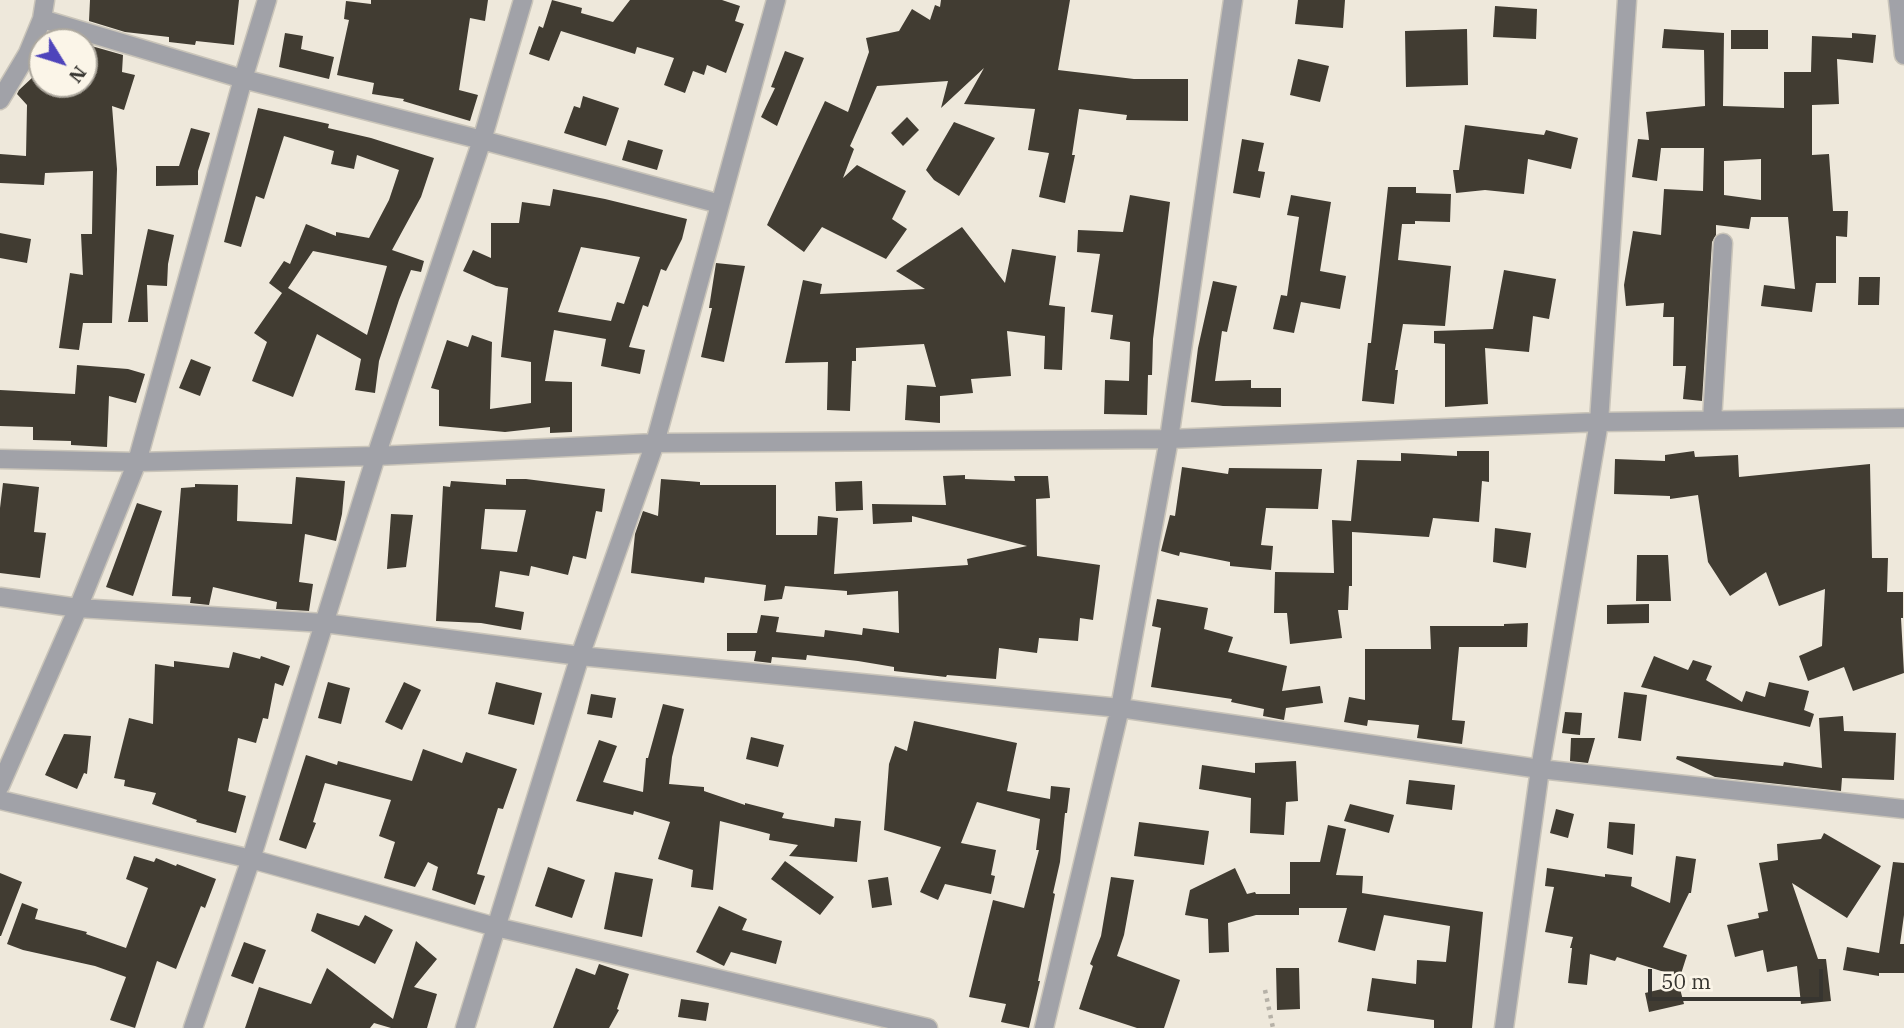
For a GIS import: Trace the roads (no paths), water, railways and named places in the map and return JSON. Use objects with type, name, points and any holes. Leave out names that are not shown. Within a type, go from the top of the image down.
[{"type":"street","points":[[0,100],[28,53],[42,19],[45,0]]},
{"type":"street","points":[[0,786],[78,608],[137,462],[267,0]]},
{"type":"street","points":[[193,1028],[251,859],[376,456],[482,140],[523,0]]},
{"type":"street","points":[[465,1028],[580,656],[655,443],[776,0]]},
{"type":"street","points":[[1044,1028],[1120,708],[1169,439],[1233,0]]},
{"type":"street","points":[[1504,1028],[1540,769],[1599,422],[1627,0]]},
{"type":"street","points":[[1898,0],[1904,55]]},
{"type":"street","points":[[42,19],[243,79],[720,204]]},
{"type":"street","points":[[1712,420],[1723,243]]},
{"type":"street","points":[[0,459],[137,462],[376,456],[655,443],[1169,439],[1599,422],[1904,418]]},
{"type":"street","points":[[0,597],[78,608],[324,623],[580,656],[1120,708],[1540,769],[1904,808]]},
{"type":"street","points":[[0,800],[251,859],[496,927],[929,1028]]}]
